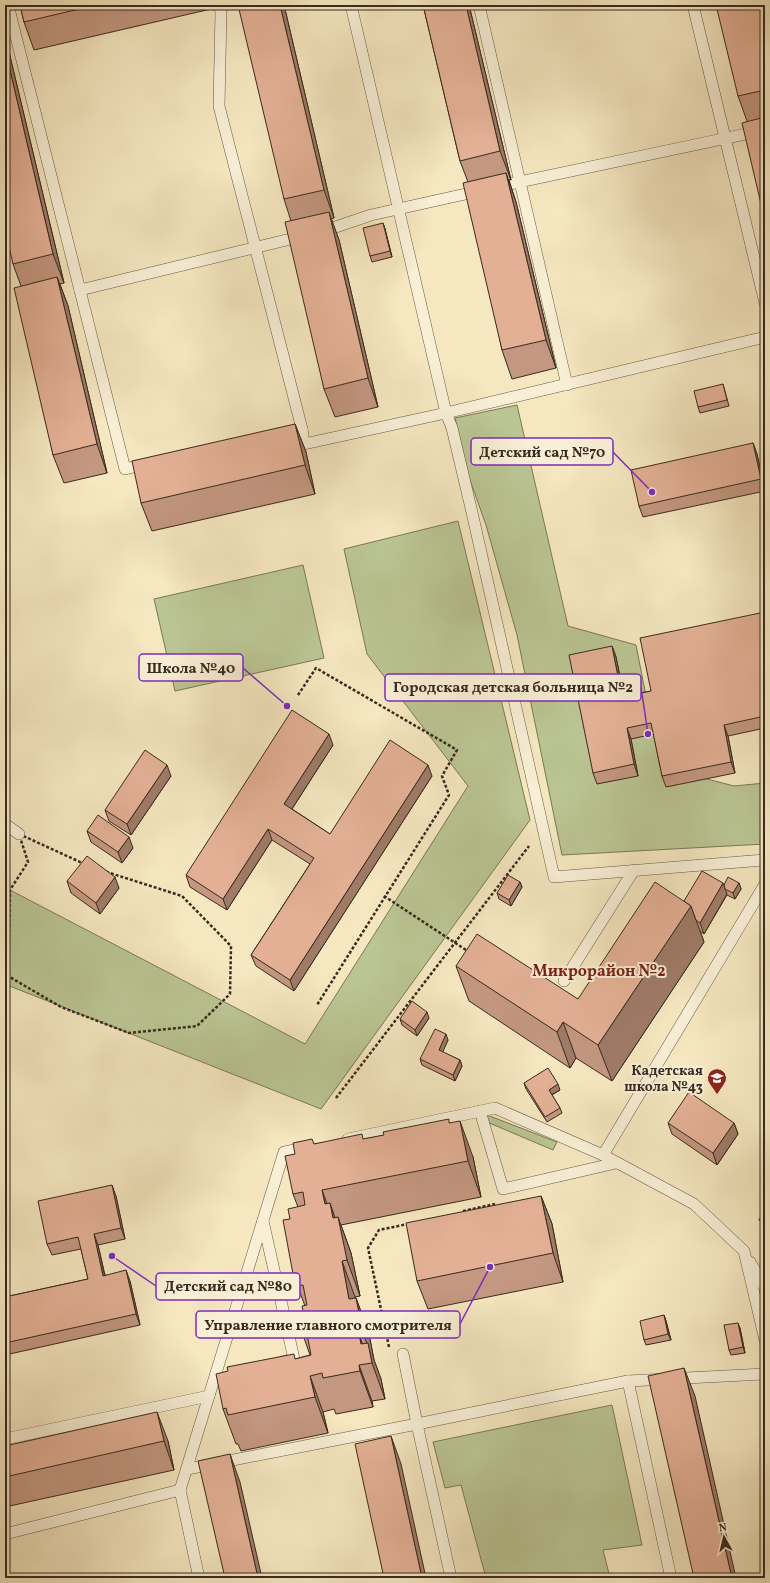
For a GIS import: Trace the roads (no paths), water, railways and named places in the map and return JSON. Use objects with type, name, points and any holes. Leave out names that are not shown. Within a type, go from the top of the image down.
[{"type":"lane","points":[[8,5],[125,469],[156,462]]},
{"type":"lane","points":[[219,5],[221,12],[219,106],[302,429],[304,444],[446,414],[765,337]]},
{"type":"lane","points":[[351,5],[446,414],[452,428],[471,508],[554,877],[765,860]]},
{"type":"lane","points":[[479,5],[566,385]]},
{"type":"lane","points":[[694,5],[765,303]]},
{"type":"lane","points":[[80,290],[329,230],[371,215],[399,208],[765,130]]},
{"type":"lane","points":[[271,436],[302,429]]},
{"type":"lane","points":[[5,824],[19,834]]},
{"type":"lane","points":[[564,981],[634,870]]},
{"type":"lane","points":[[603,1156],[765,884]]},
{"type":"lane","points":[[336,1141],[495,1108],[603,1156],[694,1204],[744,1252],[765,1288]]},
{"type":"lane","points":[[480,1112],[503,1189],[616,1163]]},
{"type":"lane","points":[[199,1578],[180,1490],[284,1152],[321,1144]]},
{"type":"lane","points":[[263,1221],[294,1359],[271,1364]]},
{"type":"lane","points":[[744,1252],[765,1340]]},
{"type":"lane","points":[[403,1354],[451,1578]]},
{"type":"lane","points":[[216,1374],[232,1371]]},
{"type":"lane","points":[[187,1469],[628,1381],[765,1374]]},
{"type":"lane","points":[[628,1381],[671,1578]]},
{"type":"lane","points":[[5,1440],[209,1396]]},
{"type":"lane","points":[[5,1534],[180,1490]]},
{"type":"place","name":"Детский сад №70","points":[[652,492]]},
{"type":"place","name":"Школа №40","points":[[287,706]]},
{"type":"place","name":"Городская детская больница №2","points":[[648,734]]},
{"type":"place","name":"Кадетская школа №43","points":[[717,1095]]},
{"type":"place","name":"Детский сад №80","points":[[112,1256]]},
{"type":"place","name":"Управление главного смотрителя","points":[[490,1267]]},
{"type":"district","name":"Микрорайон №2","points":[[599,970]]}]
